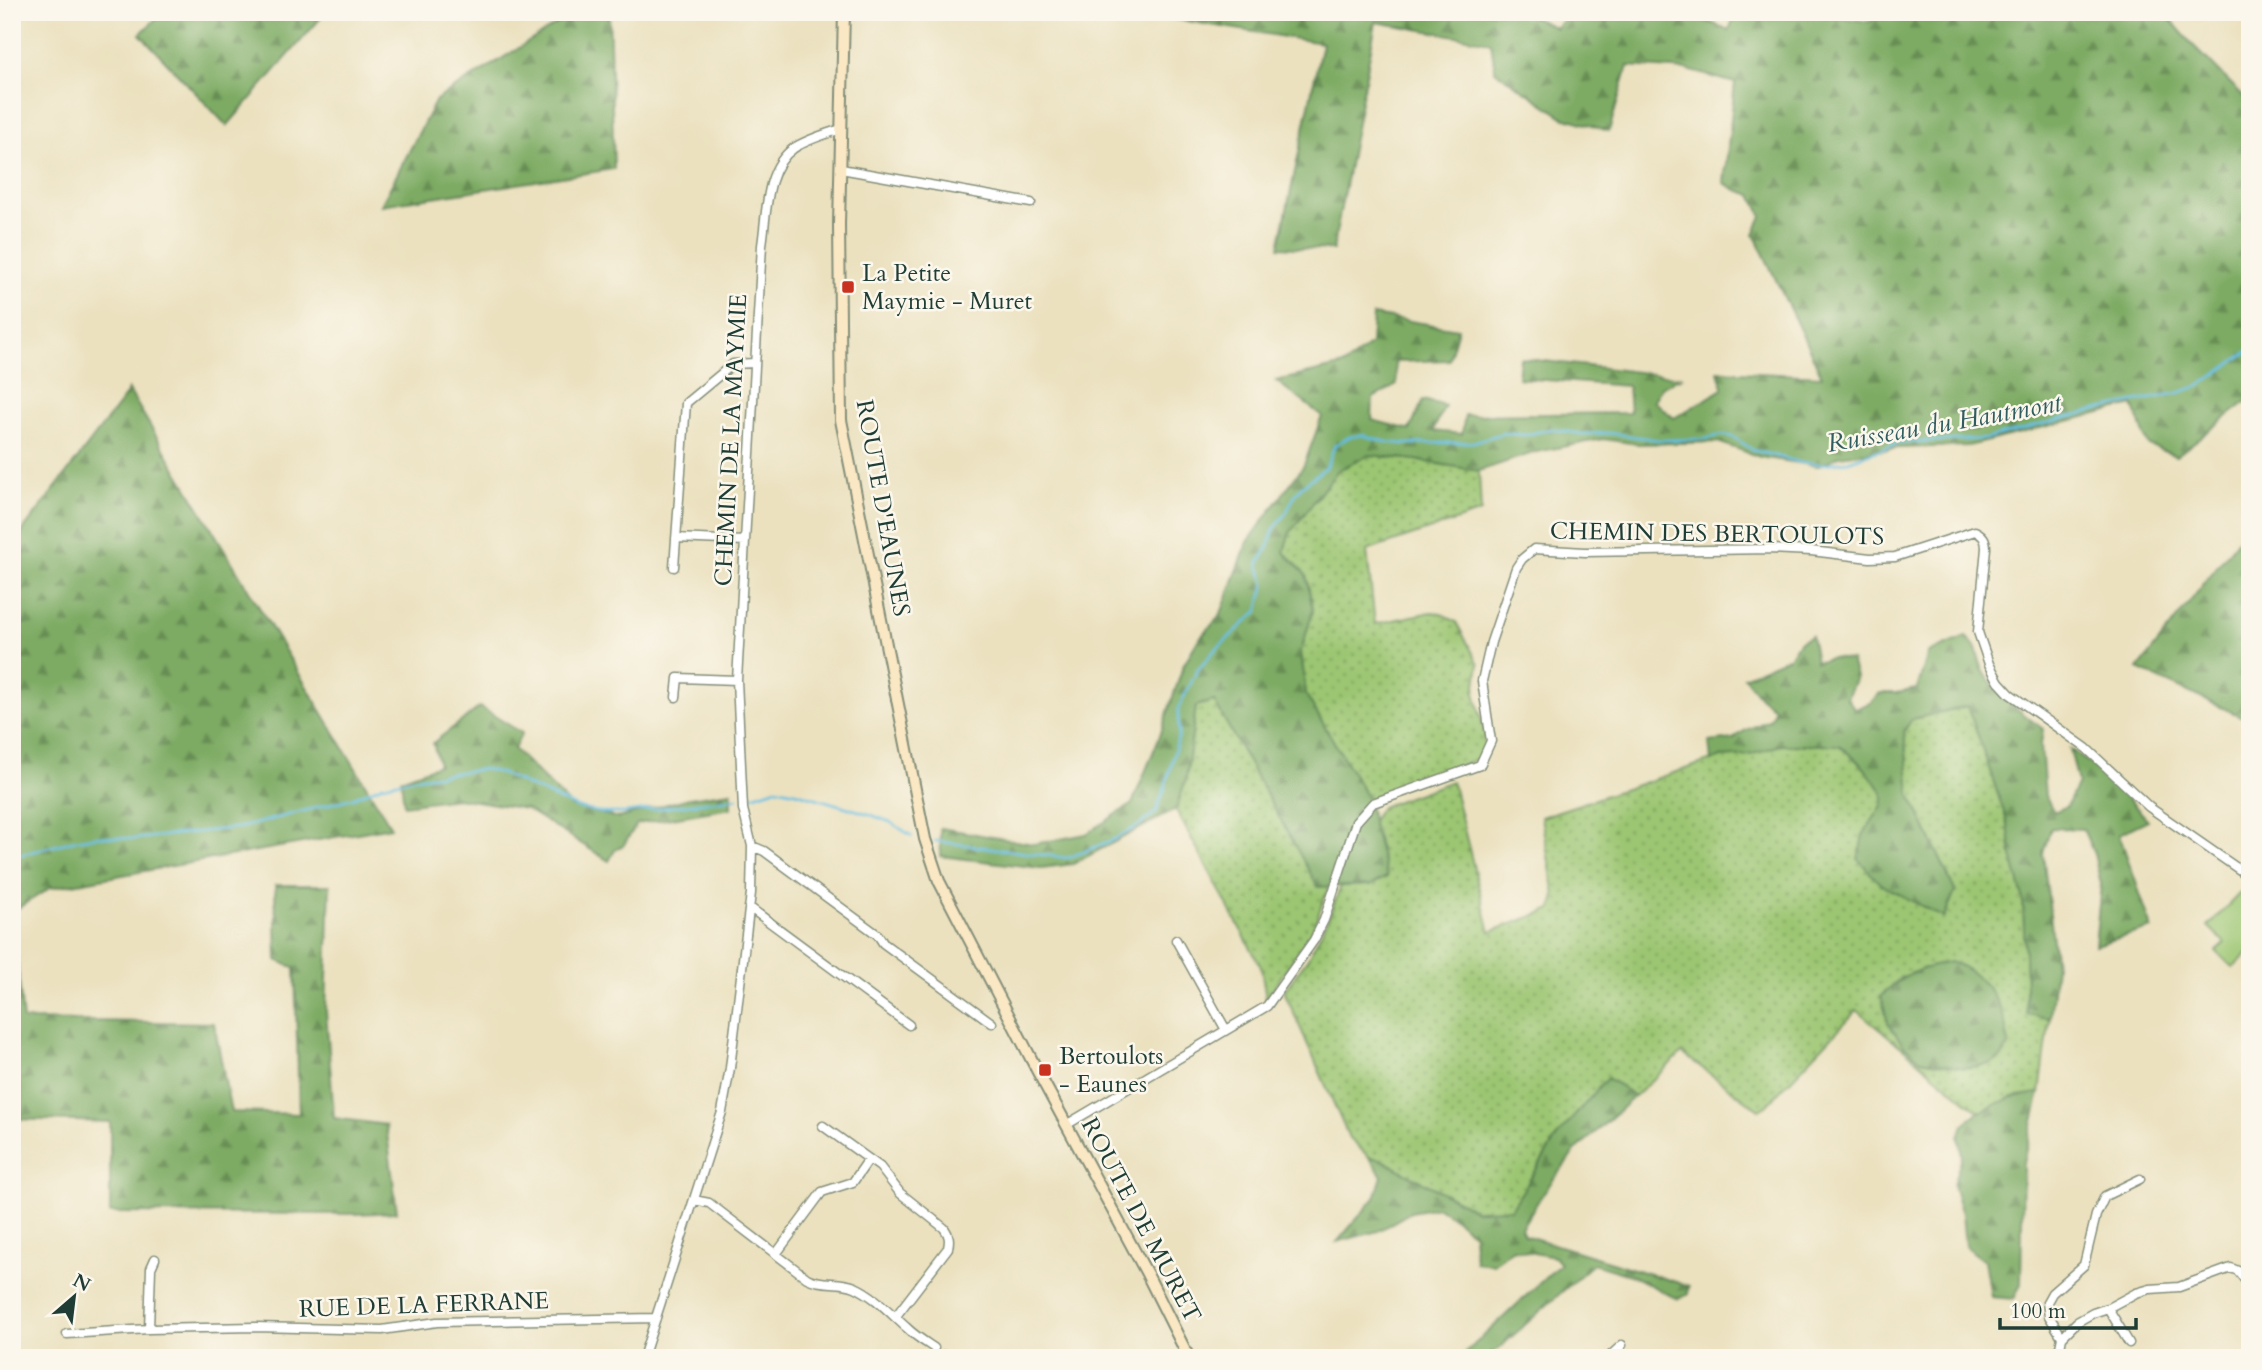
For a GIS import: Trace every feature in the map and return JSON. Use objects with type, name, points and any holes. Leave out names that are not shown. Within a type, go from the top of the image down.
[{"type":"main road","name":"ROUTE D'EAUNES","points":[[844,12],[839,262],[841,420],[925,839]]},
{"type":"main road","name":"ROUTE DE MURET","points":[[925,839],[939,881],[1189,1358]]},
{"type":"street","name":"CHEMIN DE LA MAYMIE","points":[[643,1358],[722,1112],[730,1068],[749,907],[752,846],[743,809],[737,680],[762,246],[772,178],[783,157],[797,146],[841,129]]},
{"type":"street","points":[[841,169],[1031,203]]},
{"type":"street","points":[[674,567],[685,408],[689,398],[733,364],[755,363]]},
{"type":"street","name":"CHEMIN DES BERTOULOTS","points":[[1066,1125],[1267,1006],[1314,940],[1330,904],[1356,822],[1361,815],[1373,803],[1480,765],[1492,741],[1482,681],[1491,642],[1516,568],[1534,549],[1585,552],[1770,549],[1870,558],[1895,556],[1975,531],[1982,534],[1986,548],[1978,632],[1989,664],[1999,682],[2010,694],[2086,748],[2149,807],[2250,877]]},
{"type":"street","points":[[676,538],[745,541]]},
{"type":"street","points":[[676,697],[678,678],[737,680]]},
{"type":"street","points":[[752,846],[764,851],[992,1023]]},
{"type":"street","points":[[749,907],[909,1025]]},
{"type":"street","points":[[1176,940],[1226,1030]]},
{"type":"street","points":[[823,1126],[887,1174],[900,1193],[944,1228],[950,1241],[896,1316]]},
{"type":"street","points":[[776,1254],[821,1192],[853,1182],[869,1159]]},
{"type":"street","points":[[2062,1337],[2049,1316],[2047,1301],[2052,1293],[2084,1265],[2096,1215],[2105,1196],[2140,1179]]},
{"type":"street","points":[[694,1200],[709,1203],[813,1281],[855,1287],[896,1316],[905,1327],[933,1348]]},
{"type":"street","points":[[149,1329],[151,1268],[155,1259]]},
{"type":"street","points":[[2058,1358],[2062,1337],[2077,1322],[2136,1293],[2179,1287],[2231,1268],[2238,1271],[2250,1286]]},
{"type":"street","points":[[2108,1308],[2129,1343]]},
{"type":"street","name":"RUE DE LA FERRANE","points":[[66,1334],[256,1327],[382,1330],[437,1322],[656,1318]]},
{"type":"street","points":[[1608,1358],[1622,1345]]},
{"type":"green space","points":[[163,12],[326,12],[227,126],[140,34]]},
{"type":"green space","points":[[576,12],[609,12],[614,169],[381,205],[436,100]]},
{"type":"green space","points":[[1131,12],[1522,12],[1556,28],[1569,12],[1689,14],[1729,30],[1736,12],[1800,12],[1871,22],[1875,12],[2164,12],[2250,103],[2250,399],[2176,456],[2148,445],[2133,405],[1968,446],[1898,448],[1839,456],[1818,466],[1760,457],[1718,442],[1638,444],[1603,439],[1536,452],[1479,471],[1369,455],[1338,470],[1289,534],[1284,552],[1306,575],[1313,610],[1301,651],[1306,695],[1368,799],[1387,877],[1371,885],[1318,887],[1214,701],[1196,706],[1186,779],[1176,809],[1073,864],[1041,868],[941,856],[940,828],[1034,844],[1086,834],[1132,804],[1159,738],[1184,664],[1198,640],[1220,616],[1248,542],[1304,465],[1322,416],[1276,381],[1344,365],[1371,344],[1373,315],[1458,329],[1449,360],[1395,362],[1397,385],[1373,398],[1372,420],[1410,430],[1423,400],[1445,406],[1433,431],[1462,434],[1465,415],[1630,413],[1628,386],[1518,378],[1520,358],[1681,377],[1661,387],[1654,401],[1674,418],[1723,389],[1718,371],[1822,376],[1754,234],[1762,216],[1752,195],[1724,183],[1735,83],[1688,70],[1628,66],[1609,131],[1563,117],[1495,71],[1491,42],[1376,22],[1333,250],[1279,247],[1322,43]]},
{"type":"green space","points":[[128,389],[391,827],[50,888],[12,912],[12,545]]},
{"type":"green space","points":[[1369,455],[1479,471],[1481,512],[1367,551],[1375,624],[1431,612],[1441,613],[1456,622],[1479,664],[1475,692],[1485,735],[1485,748],[1476,760],[1368,799],[1306,695],[1301,651],[1313,610],[1306,575],[1284,552],[1289,534],[1338,470]]},
{"type":"green space","points":[[2250,519],[2250,723],[2247,719],[2138,669],[2239,538]]},
{"type":"green space","points":[[1811,635],[1816,662],[1830,658],[1851,660],[1856,677],[1847,698],[1855,709],[1870,703],[1880,693],[1917,689],[1928,653],[1966,637],[1977,651],[1983,670],[1998,691],[2043,729],[2041,745],[2045,796],[2054,812],[2067,806],[2078,783],[2070,749],[2108,777],[2148,820],[2119,834],[2152,928],[2095,945],[2101,884],[2094,854],[2083,829],[2051,828],[2043,853],[2056,966],[2050,1018],[2027,1014],[2023,898],[2012,856],[2008,824],[1968,706],[1912,719],[1904,731],[1910,794],[1955,891],[1944,918],[1880,884],[1858,859],[1863,835],[1883,804],[1883,792],[1861,764],[1839,745],[1780,745],[1750,755],[1721,757],[1711,761],[1709,742],[1733,739],[1769,720],[1775,709],[1760,697],[1744,677],[1789,657],[1800,641]]},
{"type":"green space","points":[[1214,701],[1318,886],[1329,886],[1312,931],[1266,999],[1261,967],[1176,810],[1186,779],[1196,706]]},
{"type":"green space","points":[[1968,706],[2008,824],[2012,856],[2023,898],[2027,1014],[2050,1018],[2040,1093],[2013,1097],[1979,1112],[1857,1010],[1766,1106],[1759,1110],[1682,1053],[1635,1096],[1608,1078],[1559,1134],[1511,1210],[1475,1210],[1380,1159],[1369,1157],[1349,1138],[1284,991],[1308,958],[1341,886],[1371,885],[1387,877],[1372,821],[1381,807],[1452,781],[1490,932],[1552,909],[1555,895],[1541,817],[1721,757],[1750,755],[1780,745],[1839,745],[1867,771],[1882,794],[1880,810],[1863,835],[1927,907],[1943,917],[1955,891],[1910,794],[1904,731],[1912,719]],"holes":[[[1924,968],[2002,1057],[1972,1066],[1921,1060],[1881,996],[1900,978]]]},
{"type":"green space","points":[[480,707],[522,733],[514,749],[571,806],[618,818],[689,798],[731,792],[731,808],[637,824],[623,846],[615,850],[609,861],[526,809],[457,798],[404,805],[401,779],[439,765],[433,743]]},
{"type":"green space","points":[[275,885],[330,885],[326,1011],[334,1118],[386,1125],[397,1212],[110,1213],[110,1122],[12,1119],[12,914],[23,1020],[214,1023],[231,1112],[299,1114],[295,968],[277,960]]},
{"type":"green space","points":[[2241,892],[2250,900],[2250,951],[2233,968],[2216,951],[2225,943],[2208,926]]},
{"type":"green space","points":[[1950,962],[1979,979],[2001,1010],[2009,1044],[2002,1057],[1990,1064],[1964,1068],[1921,1060],[1904,1046],[1888,1023],[1881,996],[1912,973]]},
{"type":"green space","points":[[1607,1078],[1635,1096],[1576,1150],[1521,1228],[1524,1235],[1689,1286],[1688,1294],[1677,1299],[1633,1276],[1593,1264],[1488,1358],[1460,1358],[1560,1264],[1554,1257],[1513,1249],[1493,1264],[1475,1262],[1473,1235],[1438,1207],[1411,1212],[1378,1231],[1337,1242],[1375,1198],[1382,1176],[1369,1157],[1380,1159],[1475,1210],[1511,1209],[1559,1134]]},
{"type":"green space","points":[[2040,1093],[2023,1162],[2021,1284],[2014,1299],[1991,1297],[1985,1261],[1965,1246],[1962,1214],[1953,1185],[1962,1156],[1959,1136],[1963,1125],[1979,1112],[2013,1097]]},
{"type":"waterway","name":"Ruisseau du Hautmont","points":[[935,841],[1068,858],[1117,838],[1156,812],[1179,734],[1178,709],[1197,671],[1214,651],[1258,611],[1265,583],[1258,564],[1269,546],[1273,531],[1301,487],[1326,467],[1335,445],[1349,437],[1362,435],[1405,444],[1473,442],[1504,433],[1525,435],[1551,429],[1660,440],[1704,439],[1723,435],[1733,437],[1753,450],[1802,463],[1823,464],[1848,461],[1897,444],[1986,439],[2100,409],[2178,393],[2199,386],[2250,350]]},
{"type":"waterway","name":"Ruisseau du Hautmont","points":[[12,857],[97,836],[134,839],[243,827],[352,798],[383,785],[484,769],[500,773],[578,808],[602,813],[624,813],[737,798]]},
{"type":"waterway","name":"Ruisseau du Hautmont","points":[[752,796],[776,788],[796,792],[869,814],[890,822],[912,836]]},
{"type":"place","name":"La Petite Maymie - Muret","points":[[848,287]]},
{"type":"place","name":"Bertoulots - Eaunes","points":[[1045,1070]]}]
